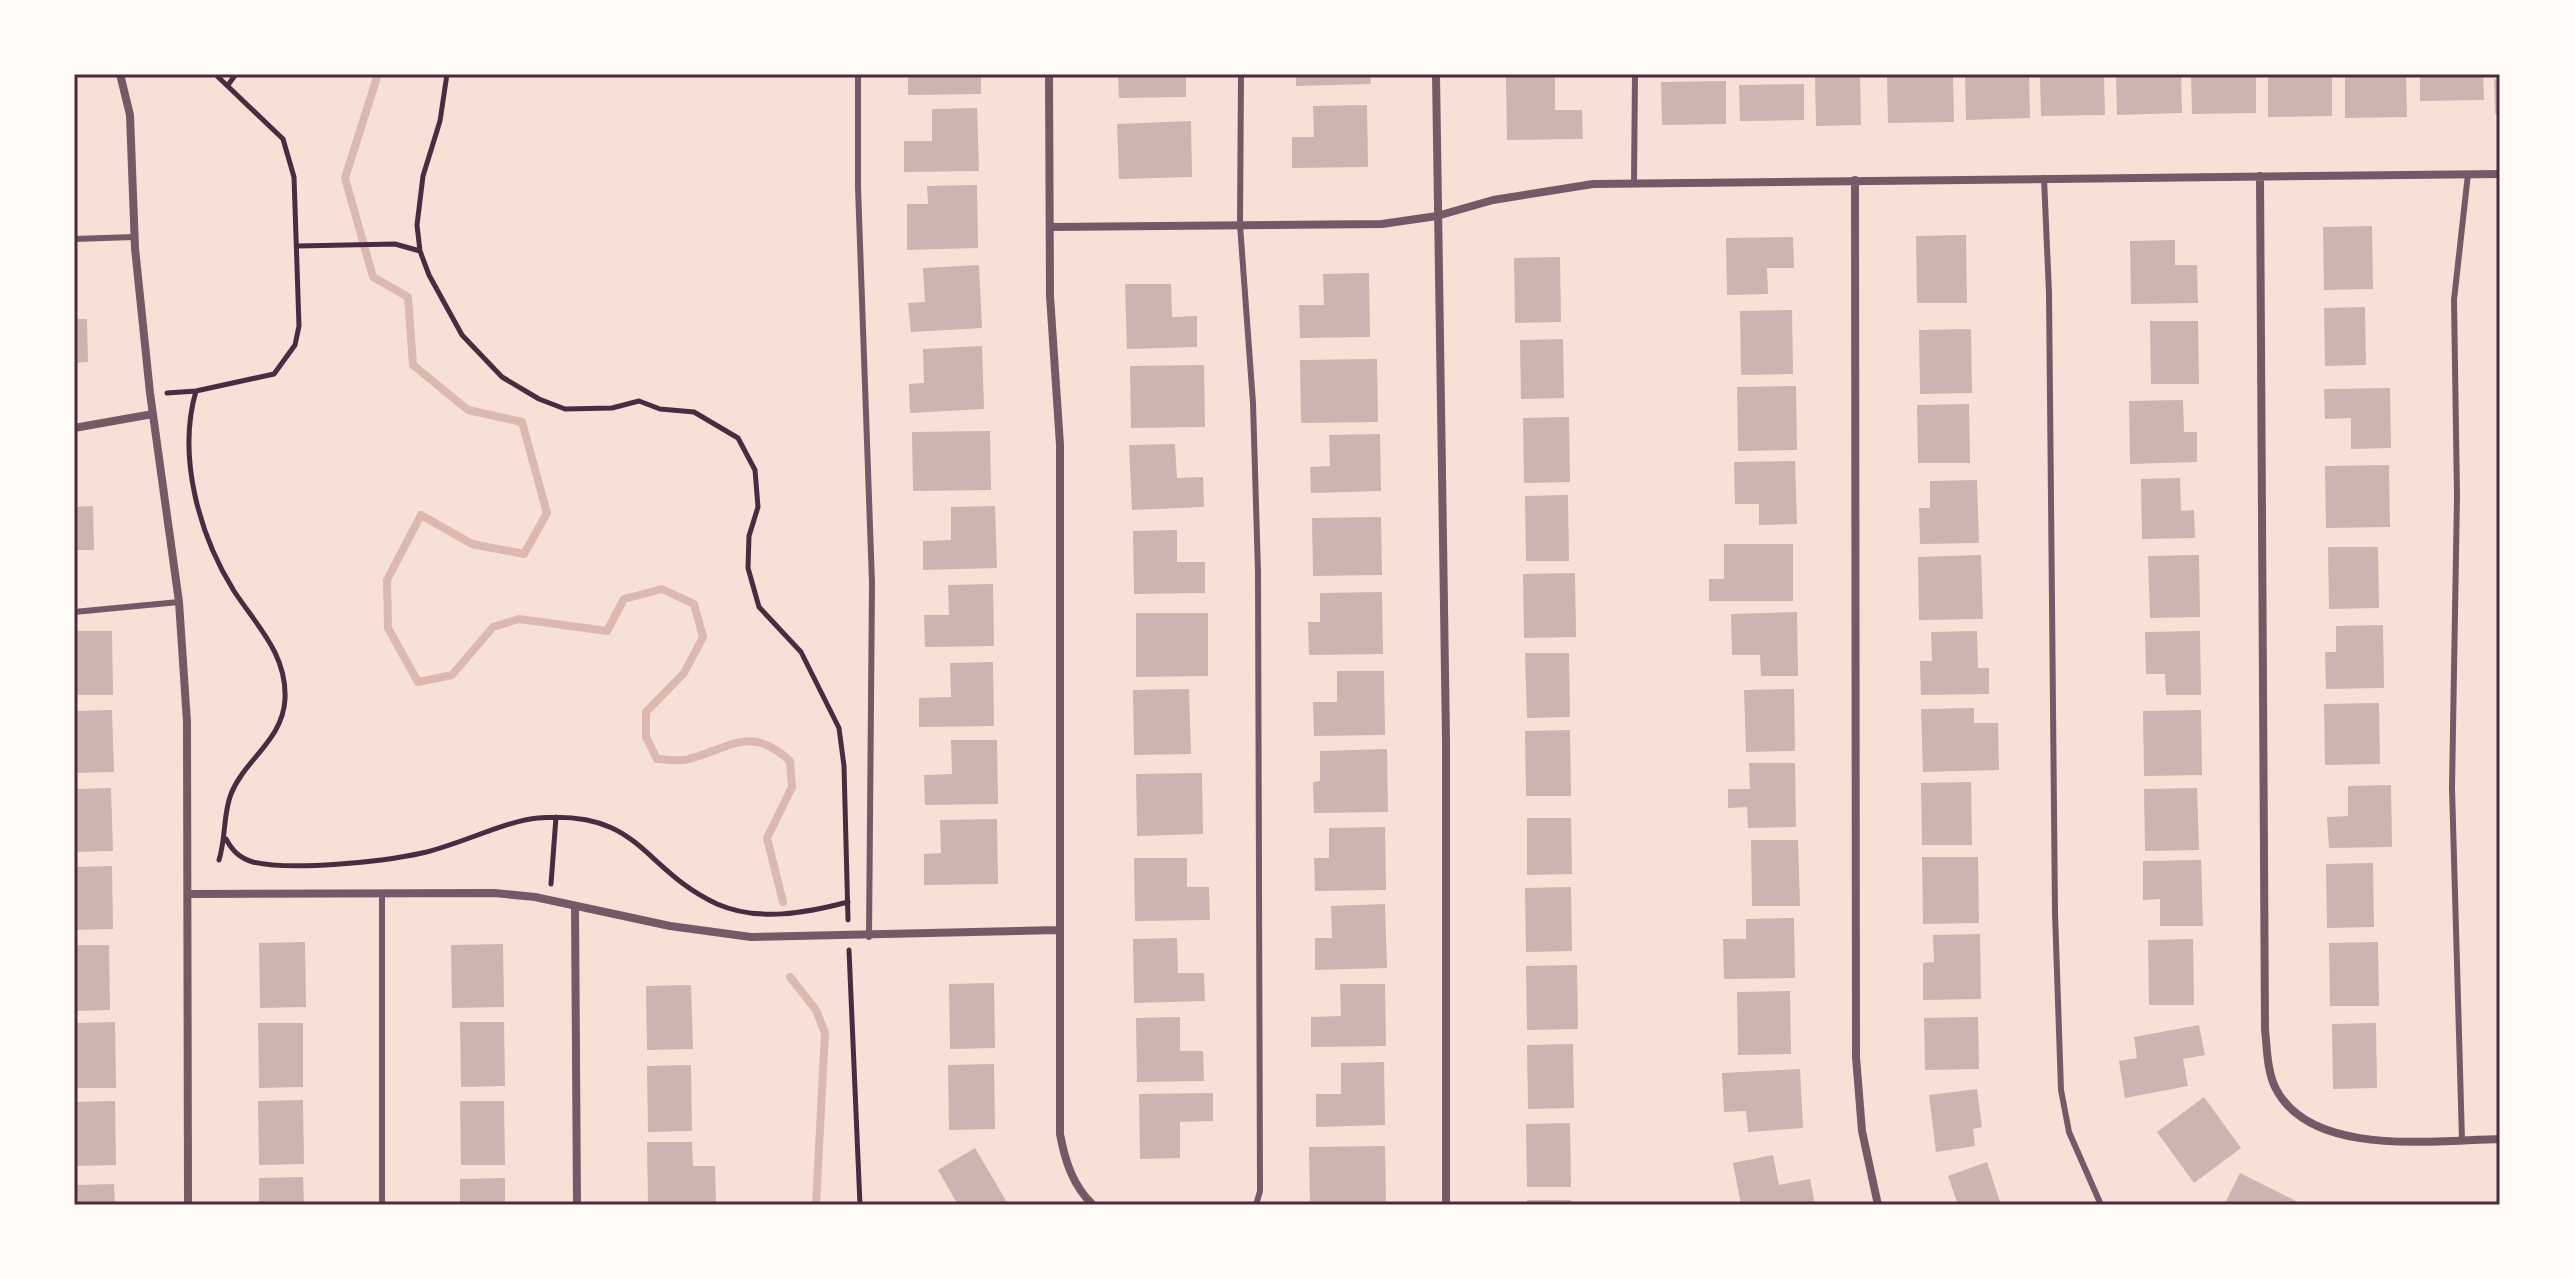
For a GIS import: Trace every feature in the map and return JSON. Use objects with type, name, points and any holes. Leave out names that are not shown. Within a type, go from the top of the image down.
[{"type":"street","points":[[1049,74],[1050,296],[1060,445],[1060,1134],[1070,1171],[1080,1193],[1093,1205]]},
{"type":"street","points":[[1436,74],[1446,739],[1446,1205]]},
{"type":"street","points":[[120,75],[130,115],[134,237],[150,393],[179,602],[187,722],[188,1205]]},
{"type":"street","points":[[1051,227],[1382,224],[1437,216],[1538,191],[1634,183],[2500,174]]},
{"type":"street","points":[[2260,176],[2265,1029],[2271,1074],[2277,1090],[2298,1117],[2335,1134],[2386,1140],[2500,1139]]},
{"type":"street","points":[[1855,180],[1856,1057],[1862,1131],[1878,1205]]},
{"type":"street","points":[[74,428],[153,414]]},
{"type":"street","points":[[188,894],[494,893],[751,937],[848,938],[1058,930]]},
{"type":"street","points":[[575,906],[577,1205]]},
{"type":"lane","points":[[858,74],[858,187],[872,583],[869,937]]},
{"type":"lane","points":[[1241,74],[1240,225],[1253,403],[1258,572],[1260,1191],[1256,1205]]},
{"type":"lane","points":[[1634,183],[1635,74]]},
{"type":"lane","points":[[2462,1140],[2452,788],[2457,496],[2454,300],[2468,174]]},
{"type":"lane","points":[[2044,178],[2049,293],[2055,913],[2061,1090],[2069,1132],[2101,1205]]},
{"type":"lane","points":[[74,239],[134,237]]},
{"type":"lane","points":[[74,612],[179,602]]},
{"type":"lane","points":[[382,893],[382,1205]]},
{"type":"path","points":[[150,393],[196,391],[274,374],[295,345],[299,326],[294,177],[283,139],[215,74]]},
{"type":"path","points":[[228,85],[236,74]]},
{"type":"path","points":[[447,74],[440,121],[419,203],[420,251],[444,308],[462,335],[483,360],[521,390],[565,409],[612,408],[639,401],[660,409],[694,412],[738,438],[755,470],[758,507],[749,536],[748,568],[759,607],[801,652],[839,728],[844,766],[860,1205]]},
{"type":"path","points":[[298,246],[395,244],[420,251]]},
{"type":"path","points":[[196,391],[189,436],[195,499],[234,590],[276,652],[284,675],[285,702],[277,729],[231,794],[226,839],[219,860]]},
{"type":"path","points":[[226,839],[233,852],[252,861],[338,863],[422,853],[533,818],[575,816],[599,821],[628,835],[674,877],[717,904],[740,911],[796,913],[848,902]]},
{"type":"path","points":[[549,900],[556,817]]},
{"type":"building","points":[[908,74],[981,74],[981,94],[908,95]]},
{"type":"building","points":[[1118,74],[1186,74],[1186,97],[1119,98]]},
{"type":"building","points":[[1296,74],[1370,74],[1371,84],[1296,86]]},
{"type":"building","points":[[1815,74],[1860,74],[1861,125],[1816,126]]},
{"type":"building","points":[[1887,74],[1953,74],[1954,122],[1888,123]]},
{"type":"building","points":[[1965,74],[2029,74],[2030,118],[1966,120]]},
{"type":"building","points":[[2040,74],[2104,74],[2105,115],[2041,116]]},
{"type":"building","points":[[2116,74],[2181,74],[2182,113],[2117,115]]},
{"type":"building","points":[[2191,74],[2256,74],[2256,113],[2192,114]]},
{"type":"building","points":[[2268,74],[2332,74],[2332,116],[2268,117]]},
{"type":"building","points":[[2345,74],[2406,74],[2407,117],[2345,118]]},
{"type":"building","points":[[2420,74],[2483,74],[2484,100],[2420,101]]},
{"type":"building","points":[[1555,76],[1555,110],[1582,110],[1583,139],[1507,140],[1506,77]]},
{"type":"building","points":[[2494,79],[2500,79],[2500,114],[2495,114]]},
{"type":"building","points":[[1726,81],[1726,124],[1662,125],[1661,82]]},
{"type":"building","points":[[1804,84],[1804,120],[1740,121],[1739,85]]},
{"type":"building","points":[[1367,105],[1368,167],[1292,168],[1292,137],[1314,137],[1313,106]]},
{"type":"building","points":[[977,108],[979,171],[904,172],[904,141],[932,141],[932,109]]},
{"type":"building","points":[[1191,121],[1192,177],[1119,179],[1117,124]]},
{"type":"building","points":[[977,185],[978,248],[907,250],[907,204],[928,204],[927,186]]},
{"type":"building","points":[[2372,226],[2373,289],[2324,290],[2323,227]]},
{"type":"building","points":[[1966,235],[1967,303],[1917,303],[1916,236]]},
{"type":"building","points":[[1793,237],[1794,268],[1767,268],[1768,294],[1727,295],[1726,238]]},
{"type":"building","points":[[2175,240],[2175,265],[2197,265],[2198,303],[2131,304],[2130,241]]},
{"type":"building","points":[[1560,257],[1561,322],[1515,323],[1514,258]]},
{"type":"building","points":[[979,265],[982,328],[911,332],[908,303],[925,302],[923,268]]},
{"type":"building","points":[[1369,273],[1370,337],[1300,338],[1299,305],[1324,305],[1323,274]]},
{"type":"building","points":[[1125,284],[1171,284],[1172,317],[1197,316],[1197,347],[1127,349]]},
{"type":"building","points":[[2365,307],[2366,365],[2325,366],[2324,308]]},
{"type":"building","points":[[1792,310],[1793,374],[1741,375],[1740,311]]},
{"type":"building","points":[[74,319],[87,319],[88,362],[74,363]]},
{"type":"building","points":[[2150,321],[2198,321],[2199,384],[2151,384]]},
{"type":"building","points":[[1971,329],[1972,393],[1920,394],[1919,330]]},
{"type":"building","points":[[1563,339],[1564,398],[1521,399],[1520,340]]},
{"type":"building","points":[[982,346],[984,409],[910,413],[909,384],[924,383],[923,349]]},
{"type":"building","points":[[1377,359],[1378,422],[1301,423],[1300,360]]},
{"type":"building","points":[[1204,365],[1205,427],[1131,428],[1130,366]]},
{"type":"building","points":[[1796,386],[1797,450],[1738,451],[1737,387]]},
{"type":"building","points":[[2390,388],[2391,448],[2351,449],[2351,418],[2325,419],[2324,389]]},
{"type":"building","points":[[2183,400],[2184,432],[2197,432],[2197,462],[2130,464],[2129,401]]},
{"type":"building","points":[[1969,404],[1970,463],[1918,463],[1917,405]]},
{"type":"building","points":[[1569,417],[1570,482],[1524,483],[1523,418]]},
{"type":"building","points":[[990,431],[991,490],[913,491],[912,432]]},
{"type":"building","points":[[1380,434],[1381,491],[1311,493],[1310,467],[1330,466],[1329,435]]},
{"type":"building","points":[[1175,444],[1177,478],[1203,477],[1204,507],[1132,510],[1129,445]]},
{"type":"building","points":[[1795,461],[1797,524],[1759,525],[1759,504],[1735,504],[1734,462]]},
{"type":"building","points":[[2389,465],[2390,527],[2326,528],[2325,466]]},
{"type":"building","points":[[2180,478],[2181,511],[2194,510],[2195,538],[2142,539],[2141,479]]},
{"type":"building","points":[[1977,480],[1979,543],[1920,544],[1919,508],[1930,508],[1930,481]]},
{"type":"building","points":[[1568,495],[1569,561],[1526,561],[1525,496]]},
{"type":"building","points":[[93,506],[94,550],[74,550],[74,507]]},
{"type":"building","points":[[995,506],[997,568],[923,570],[923,541],[951,540],[951,507]]},
{"type":"building","points":[[1381,517],[1382,575],[1313,576],[1312,518]]},
{"type":"building","points":[[1177,530],[1177,562],[1205,562],[1205,593],[1134,594],[1133,531]]},
{"type":"building","points":[[1724,544],[1793,544],[1793,601],[1709,601],[1709,579],[1724,579]]},
{"type":"building","points":[[2328,547],[2378,547],[2379,608],[2329,609]]},
{"type":"building","points":[[1981,555],[1983,619],[1919,620],[1918,557]]},
{"type":"building","points":[[2199,555],[2200,617],[2150,618],[2148,556]]},
{"type":"building","points":[[1575,573],[1576,637],[1524,638],[1523,574]]},
{"type":"building","points":[[993,584],[994,646],[925,647],[924,615],[949,615],[948,585]]},
{"type":"building","points":[[1382,592],[1383,654],[1309,655],[1308,622],[1320,622],[1320,593]]},
{"type":"building","points":[[1797,612],[1798,676],[1761,676],[1760,655],[1732,655],[1731,614]]},
{"type":"building","points":[[1136,613],[1208,613],[1208,676],[1136,677]]},
{"type":"building","points":[[2383,625],[2384,688],[2326,689],[2325,652],[2336,652],[2336,626]]},
{"type":"building","points":[[74,631],[112,631],[113,695],[74,695]]},
{"type":"building","points":[[1977,631],[1978,668],[1989,668],[1989,694],[1921,695],[1920,661],[1932,661],[1931,632]]},
{"type":"building","points":[[2200,631],[2201,695],[2166,695],[2165,674],[2146,674],[2145,632]]},
{"type":"building","points":[[1525,653],[1569,653],[1570,717],[1527,718]]},
{"type":"building","points":[[993,662],[994,726],[919,727],[919,698],[951,697],[950,663]]},
{"type":"building","points":[[1337,671],[1384,671],[1385,735],[1314,736],[1313,702],[1337,702]]},
{"type":"building","points":[[1189,689],[1191,754],[1134,755],[1133,690]]},
{"type":"building","points":[[1794,689],[1795,751],[1746,752],[1744,690]]},
{"type":"building","points":[[2379,703],[2380,764],[2325,765],[2324,704]]},
{"type":"building","points":[[1974,708],[1974,723],[1998,723],[1999,770],[1923,772],[1921,709]]},
{"type":"building","points":[[112,710],[114,772],[74,773],[74,711]]},
{"type":"building","points":[[2201,710],[2202,775],[2144,776],[2143,711]]},
{"type":"building","points":[[1570,730],[1571,796],[1526,796],[1525,731]]},
{"type":"building","points":[[951,740],[997,740],[998,804],[925,805],[924,775],[952,774]]},
{"type":"building","points":[[1387,749],[1388,812],[1314,813],[1313,782],[1320,781],[1320,751]]},
{"type":"building","points":[[1749,763],[1795,763],[1796,827],[1748,828],[1747,807],[1728,808],[1728,789],[1750,789]]},
{"type":"building","points":[[1202,773],[1203,834],[1137,836],[1136,774]]},
{"type":"building","points":[[1971,782],[1972,845],[1922,845],[1921,783]]},
{"type":"building","points":[[2391,785],[2392,847],[2329,848],[2327,817],[2348,816],[2348,786]]},
{"type":"building","points":[[111,788],[113,851],[74,852],[74,789]]},
{"type":"building","points":[[2197,788],[2199,850],[2145,851],[2144,789]]},
{"type":"building","points":[[1527,818],[1571,818],[1572,874],[1527,875]]},
{"type":"building","points":[[997,819],[998,884],[924,885],[924,854],[941,853],[940,820]]},
{"type":"building","points":[[1385,827],[1386,890],[1315,891],[1314,858],[1329,858],[1329,828]]},
{"type":"building","points":[[1751,840],[1798,840],[1800,906],[1752,906]]},
{"type":"building","points":[[1922,857],[1978,857],[1979,923],[1923,924]]},
{"type":"building","points":[[1134,858],[1187,858],[1187,887],[1209,887],[1210,920],[1135,921]]},
{"type":"building","points":[[2201,860],[2203,926],[2160,926],[2160,899],[2143,900],[2143,861]]},
{"type":"building","points":[[2373,863],[2374,927],[2327,928],[2326,864]]},
{"type":"building","points":[[112,866],[113,929],[74,930],[74,867]]},
{"type":"building","points":[[1571,887],[1572,951],[1526,952],[1525,888]]},
{"type":"building","points":[[1385,904],[1387,968],[1315,970],[1315,938],[1332,938],[1331,906]]},
{"type":"building","points":[[1794,918],[1795,978],[1724,979],[1723,939],[1746,939],[1746,919]]},
{"type":"building","points":[[1980,934],[1981,999],[1923,1000],[1923,963],[1934,962],[1933,935]]},
{"type":"building","points":[[1177,938],[1178,973],[1204,973],[1205,1001],[1134,1003],[1133,939]]},
{"type":"building","points":[[2193,939],[2194,1005],[2149,1005],[2148,940]]},
{"type":"building","points":[[305,942],[306,1007],[260,1008],[259,943]]},
{"type":"building","points":[[2378,942],[2379,1006],[2330,1006],[2329,943]]},
{"type":"building","points":[[503,944],[504,1007],[452,1008],[451,945]]},
{"type":"building","points":[[74,945],[109,945],[110,1010],[74,1011]]},
{"type":"building","points":[[1577,965],[1578,1029],[1527,1030],[1526,966]]},
{"type":"building","points":[[994,983],[995,1048],[950,1049],[949,984]]},
{"type":"building","points":[[1340,984],[1385,984],[1386,1046],[1311,1047],[1311,1017],[1341,1016]]},
{"type":"building","points":[[691,985],[693,1049],[647,1050],[646,986]]},
{"type":"building","points":[[1790,991],[1791,1054],[1738,1055],[1737,992]]},
{"type":"building","points":[[1180,1017],[1180,1051],[1203,1051],[1204,1081],[1137,1082],[1136,1018]]},
{"type":"building","points":[[1978,1017],[1979,1069],[1925,1070],[1924,1018]]},
{"type":"building","points":[[115,1022],[116,1088],[74,1088],[74,1023]]},
{"type":"building","points":[[460,1022],[504,1022],[505,1086],[461,1087]]},
{"type":"building","points":[[258,1023],[303,1023],[303,1087],[259,1088]]},
{"type":"building","points":[[2376,1023],[2377,1088],[2333,1089],[2332,1024]]},
{"type":"building","points":[[2199,1025],[2205,1055],[2183,1059],[2188,1086],[2125,1098],[2119,1061],[2137,1058],[2134,1037]]},
{"type":"building","points":[[1573,1044],[1574,1108],[1528,1109],[1527,1045]]},
{"type":"building","points":[[1384,1062],[1385,1125],[1316,1127],[1316,1094],[1341,1094],[1341,1063]]},
{"type":"building","points":[[994,1064],[995,1129],[949,1130],[948,1065]]},
{"type":"building","points":[[691,1065],[692,1131],[648,1132],[647,1066]]},
{"type":"building","points":[[1800,1069],[1803,1128],[1748,1132],[1746,1111],[1724,1112],[1722,1073]]},
{"type":"building","points":[[1977,1089],[1982,1127],[1973,1129],[1975,1146],[1936,1152],[1929,1095]]},
{"type":"building","points":[[1213,1093],[1213,1121],[1180,1122],[1180,1158],[1140,1159],[1139,1094]]},
{"type":"building","points":[[2204,1097],[2241,1148],[2194,1183],[2157,1132]]},
{"type":"building","points":[[303,1100],[304,1164],[259,1165],[258,1101]]},
{"type":"building","points":[[115,1101],[116,1165],[74,1166],[74,1102]]},
{"type":"building","points":[[460,1101],[504,1101],[505,1165],[461,1165]]},
{"type":"building","points":[[1570,1123],[1571,1187],[1527,1187],[1526,1124]]},
{"type":"building","points":[[647,1142],[692,1142],[693,1166],[715,1166],[716,1205],[648,1205]]},
{"type":"building","points":[[1385,1146],[1386,1203],[1310,1204],[1309,1147]]},
{"type":"building","points":[[975,1148],[1008,1204],[958,1205],[938,1170]]},
{"type":"building","points":[[1773,1155],[1779,1185],[1810,1179],[1815,1205],[1741,1205],[1733,1163]]},
{"type":"building","points":[[1987,1162],[2001,1205],[1958,1205],[1948,1176]]},
{"type":"building","points":[[2240,1173],[2300,1203],[2299,1205],[2224,1205]]},
{"type":"building","points":[[303,1177],[304,1205],[259,1205],[259,1178]]},
{"type":"building","points":[[505,1178],[505,1205],[460,1205],[460,1179]]},
{"type":"building","points":[[114,1184],[115,1205],[74,1205],[74,1185]]},
{"type":"building","points":[[1527,1200],[1571,1200],[1571,1205],[1527,1205]]},
{"type":"waterway","points":[[378,74],[345,178],[373,277],[408,297],[413,365],[468,410],[522,422],[547,513],[524,554],[472,544],[421,515],[387,580],[388,628],[418,682],[452,675],[493,627],[519,619],[607,631],[624,599],[662,589],[694,604],[703,637],[684,673],[646,712],[646,737],[657,759],[685,760],[751,741],[776,750],[790,761],[792,787],[767,838],[783,902]]},
{"type":"waterway","points":[[790,977],[816,1010],[825,1033],[816,1205]]}]
